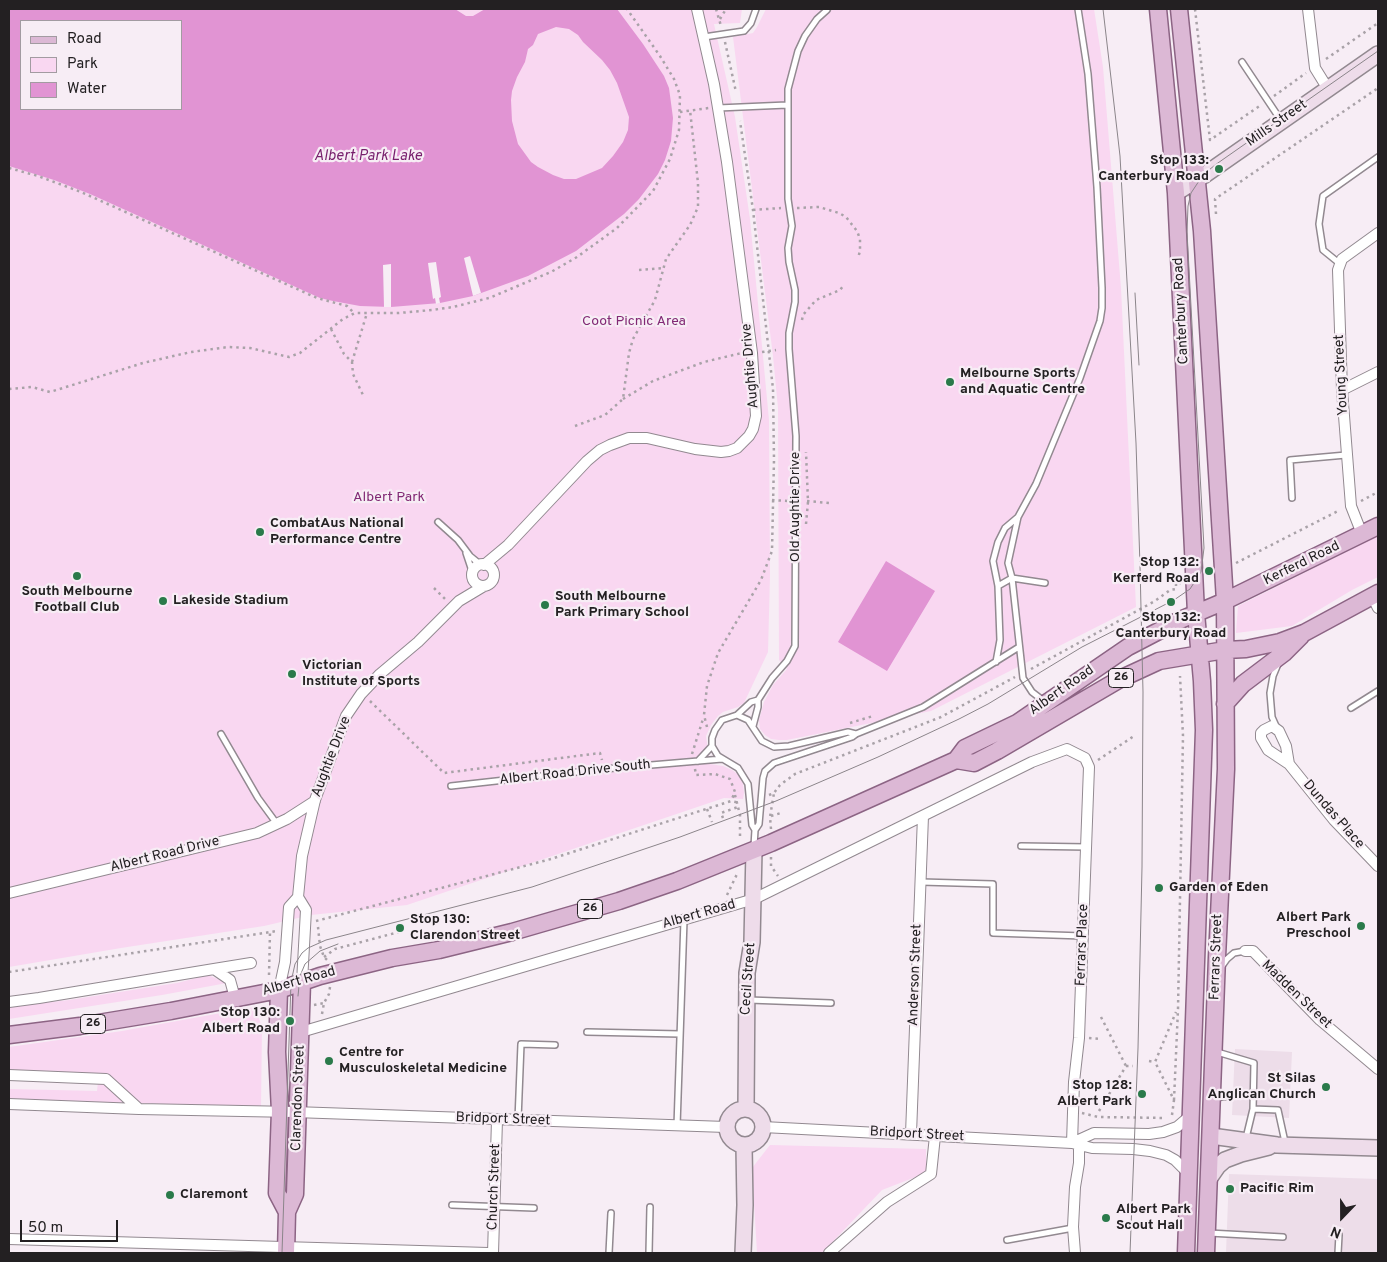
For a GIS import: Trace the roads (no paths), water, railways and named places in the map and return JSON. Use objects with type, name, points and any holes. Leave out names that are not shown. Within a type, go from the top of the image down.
[{"type":"main road","name":"Canterbury Road","points":[[1158,9],[1176,193],[1196,613]]},
{"type":"main road","name":"Canterbury Road","points":[[1179,9],[1202,231],[1225,601]]},
{"type":"main road","name":"Kerferd Road","points":[[1225,601],[1378,526]]},
{"type":"main road","name":"26","points":[[1225,650],[1246,649],[1304,633],[1376,599]]},
{"type":"main road","name":"Albert Road","points":[[9,1035],[171,1011],[279,990],[320,976],[392,958],[439,950],[512,932],[677,881],[754,850],[956,760],[965,748],[1017,723],[1128,646],[1225,601]]},
{"type":"main road","name":"Ferrars Street","points":[[1206,1253],[1217,947],[1226,769],[1225,601]]},
{"type":"main road","name":"Ferrars Street","points":[[1186,1253],[1204,730],[1196,613]]},
{"type":"main road","points":[[1225,704],[1243,684],[1284,653],[1304,633]]},
{"type":"main road","name":"Albert Road","points":[[956,760],[974,763],[1120,679],[1148,665],[1159,661],[1225,650]]},
{"type":"main road","points":[[1196,962],[1206,949],[1217,947]]},
{"type":"main road","name":"Clarendon Street","points":[[286,1250],[287,1212],[295,1194],[302,982]]},
{"type":"main road","name":"Clarendon Street","points":[[279,990],[277,1052],[280,1112],[278,1193],[287,1212]]},
{"type":"main road","points":[[1189,1169],[1202,1140],[1207,1136],[1211,1136]]},
{"type":"street","name":"Aughtie Drive","points":[[459,601],[477,569],[508,545],[587,461],[600,450],[629,438],[647,438],[702,450],[729,451],[737,448],[753,429],[756,416],[752,353],[727,162],[718,108],[697,9]]},
{"type":"street","points":[[1308,9],[1315,68],[1328,89]]},
{"type":"street","name":"Mills Street","points":[[1176,193],[1378,54]]},
{"type":"street","points":[[1339,263],[1352,251],[1378,233]]},
{"type":"street","name":"Young Street","points":[[1339,263],[1342,390],[1346,455],[1351,506],[1362,534]]},
{"type":"street","points":[[1342,390],[1378,372]]},
{"type":"street","name":"Aughtie Drive","points":[[494,577],[496,567],[508,545]]},
{"type":"street","points":[[490,568],[494,577],[492,582],[484,586],[476,584],[477,569],[490,568]]},
{"type":"street","name":"Aughtie Drive","points":[[279,990],[285,962],[289,907],[298,897],[302,856],[315,802],[344,720],[361,694],[380,674],[418,642],[459,601],[484,586]]},
{"type":"street","name":"Dundas Place","points":[[1289,764],[1286,746],[1279,731],[1274,727],[1269,727],[1262,732],[1262,740],[1271,752],[1289,764],[1334,820],[1378,866]]},
{"type":"street","name":"Albert Road","points":[[301,1032],[754,899],[1032,762],[1067,749],[1077,753]]},
{"type":"street","name":"Ferrars Place","points":[[1075,1253],[1077,1143],[1073,1112],[1079,1038],[1089,766],[1085,758],[1077,753]]},
{"type":"street","name":"Albert Road Drive","points":[[9,893],[246,835],[278,824],[315,802]]},
{"type":"street","name":"Anderson Street","points":[[910,1134],[923,816]]},
{"type":"street","name":"Cecil Street","points":[[746,1109],[747,1000],[752,942],[754,850]]},
{"type":"street","name":"Aughtie Drive","points":[[298,897],[306,910],[302,982]]},
{"type":"street","name":"Madden Street","points":[[1245,951],[1253,951],[1320,1020],[1378,1069]]},
{"type":"street","points":[[9,1002],[251,962]]},
{"type":"street","points":[[214,969],[230,980],[235,998]]},
{"type":"street","points":[[9,1075],[106,1079],[139,1109]]},
{"type":"street","points":[[9,1104],[280,1112]]},
{"type":"street","points":[[746,1109],[757,1113],[761,1118],[763,1127],[760,1138],[744,1146],[730,1139],[726,1127],[728,1118],[732,1114],[737,1110],[746,1109]]},
{"type":"street","name":"Bridport Street","points":[[280,1112],[677,1127],[726,1127]]},
{"type":"street","name":"Bridport Street","points":[[1077,1143],[1097,1132],[1149,1134],[1163,1132],[1177,1127],[1190,1115]]},
{"type":"street","name":"Church Street","points":[[492,1253],[497,1120]]},
{"type":"street","name":"Bridport Street","points":[[763,1127],[1077,1143],[1092,1148],[1158,1152],[1189,1169]]},
{"type":"street","points":[[829,1253],[887,1202],[931,1174],[935,1136]]},
{"type":"street","points":[[1211,1136],[1282,1145],[1378,1148]]},
{"type":"street","points":[[1209,1179],[1225,1160],[1282,1145]]},
{"type":"street","points":[[743,1253],[745,1205],[744,1146]]},
{"type":"street","points":[[9,1240],[159,1249],[488,1253]]},
{"type":"lane","points":[[704,37],[744,31],[751,22],[756,9]]},
{"type":"lane","points":[[1045,702],[1026,685],[1022,674],[1012,578],[1008,563],[1018,517],[1036,484],[1080,378],[1100,321],[1102,308],[1100,233],[1088,74],[1078,9]]},
{"type":"lane","name":"Old Aughtie Drive","points":[[753,726],[758,700],[772,678],[788,661],[795,646],[796,436],[789,333],[795,302],[795,290],[788,262],[788,248],[792,226],[788,208],[789,114],[787,105],[790,80],[800,46],[810,29],[827,10]]},
{"type":"lane","points":[[1242,62],[1282,121]]},
{"type":"lane","points":[[718,108],[787,105]]},
{"type":"lane","points":[[1339,263],[1323,250],[1319,224],[1323,196],[1378,157]]},
{"type":"lane","points":[[1292,498],[1290,460],[1346,455]]},
{"type":"lane","points":[[996,662],[1000,640],[998,586],[992,561],[1005,528],[1018,517]]},
{"type":"lane","points":[[438,522],[458,540],[477,569]]},
{"type":"lane","points":[[462,546],[477,569]]},
{"type":"lane","points":[[998,586],[1012,578],[1045,583]]},
{"type":"lane","points":[[755,830],[760,824],[763,778],[769,767],[787,758],[852,737],[923,707],[1019,647]]},
{"type":"lane","name":"Dundas Place","points":[[1279,731],[1272,717],[1270,690],[1273,676],[1284,653]]},
{"type":"lane","points":[[1351,708],[1378,692]]},
{"type":"lane","name":"Old Aughtie Drive","points":[[738,715],[750,702],[758,700]]},
{"type":"lane","points":[[754,850],[755,830],[752,825],[750,791],[745,778],[738,768],[722,759],[712,746],[712,738],[722,720],[738,715],[748,720],[762,741],[778,748],[848,732],[856,734]]},
{"type":"lane","points":[[221,734],[258,798],[278,824]]},
{"type":"lane","points":[[698,761],[712,746]]},
{"type":"lane","name":"Albert Road Drive South","points":[[451,786],[604,769],[722,759]]},
{"type":"lane","points":[[1021,846],[1087,847]]},
{"type":"lane","points":[[920,882],[993,884],[993,933],[1083,936]]},
{"type":"lane","points":[[677,1127],[684,919]]},
{"type":"lane","name":"Madden Street","points":[[1216,976],[1228,957],[1235,952],[1245,951]]},
{"type":"lane","points":[[747,1000],[830,1003]]},
{"type":"lane","points":[[587,1032],[680,1034]]},
{"type":"lane","points":[[518,1120],[521,1044],[555,1045]]},
{"type":"lane","points":[[1214,1052],[1254,1063],[1253,1109],[1246,1141]]},
{"type":"lane","points":[[1212,1098],[1254,1093]]},
{"type":"lane","points":[[1253,1109],[1278,1110],[1282,1145]]},
{"type":"lane","points":[[452,1205],[534,1208]]},
{"type":"lane","points":[[649,1253],[650,1207]]},
{"type":"lane","points":[[609,1253],[611,1213]]},
{"type":"lane","points":[[1007,1240],[1074,1228]]},
{"type":"lane","points":[[1207,1232],[1283,1237]]},
{"type":"lane","points":[[1338,1253],[1339,1235]]},
{"type":"water","name":"Albert Park Lake","points":[[9,9],[455,9],[466,16],[473,16],[485,9],[617,9],[664,76],[669,88],[673,118],[671,141],[658,174],[639,199],[624,214],[576,251],[528,276],[473,296],[440,303],[391,307],[360,306],[320,298],[90,194],[9,166]],"holes":[[[556,27],[569,29],[578,35],[610,70],[617,83],[629,117],[628,130],[623,142],[613,156],[602,168],[576,179],[564,179],[553,175],[531,162],[518,144],[512,121],[511,100],[512,91],[525,62],[528,49],[533,45],[538,34]]]},
{"type":"water","points":[[886,561],[935,591],[887,671],[838,642]]},
{"type":"tram line","points":[[1103,9],[1120,156],[1136,443],[1143,692],[1138,1048],[1130,1253]]},
{"type":"tram line","points":[[282,1253],[291,982],[295,964],[302,953],[308,948],[326,940],[532,887],[680,837],[776,801],[878,757],[959,719],[988,704],[1082,647],[1174,600],[1190,589],[1201,572],[1204,548],[1187,232],[1188,206],[1191,193],[1203,175],[1215,165],[1378,51]]},
{"type":"tram line","points":[[1135,293],[1139,365]]},
{"type":"tram line","points":[[298,996],[300,976],[305,964],[320,951],[338,944]]},
{"type":"place","name":"Stop 133: Canterbury Road","points":[[1219,169]]},
{"type":"place","name":"Melbourne Sports and Aquatic Centre","points":[[950,382]]},
{"type":"place","name":"CombatAus National Performance Centre","points":[[260,532]]},
{"type":"place","name":"Stop 132: Kerferd Road","points":[[1209,571]]},
{"type":"place","name":"South Melbourne Football Club","points":[[77,576]]},
{"type":"place","name":"Lakeside Stadium","points":[[163,601]]},
{"type":"place","name":"Stop 132: Canterbury Road","points":[[1171,602]]},
{"type":"place","name":"South Melbourne Park Primary School","points":[[545,605]]},
{"type":"place","name":"Victorian Institute of Sports","points":[[292,674]]},
{"type":"place","name":"Garden of Eden","points":[[1159,888]]},
{"type":"place","name":"Albert Park Preschool","points":[[1361,926]]},
{"type":"place","name":"Stop 130: Clarendon Street","points":[[400,928]]},
{"type":"place","name":"Stop 130: Albert Road","points":[[290,1021]]},
{"type":"place","name":"Centre for Musculoskeletal Medicine","points":[[329,1061]]},
{"type":"place","name":"St Silas Anglican Church","points":[[1326,1087]]},
{"type":"place","name":"Stop 128: Albert Park","points":[[1142,1094]]},
{"type":"place","name":"Pacific Rim","points":[[1230,1189]]},
{"type":"place","name":"Claremont","points":[[170,1195]]},
{"type":"place","name":"Albert Park Scout Hall","points":[[1106,1218]]},
{"type":"park label","name":"Coot Picnic Area","points":[[634,322]]},
{"type":"park label","name":"Albert Park","points":[[389,498]]}]
